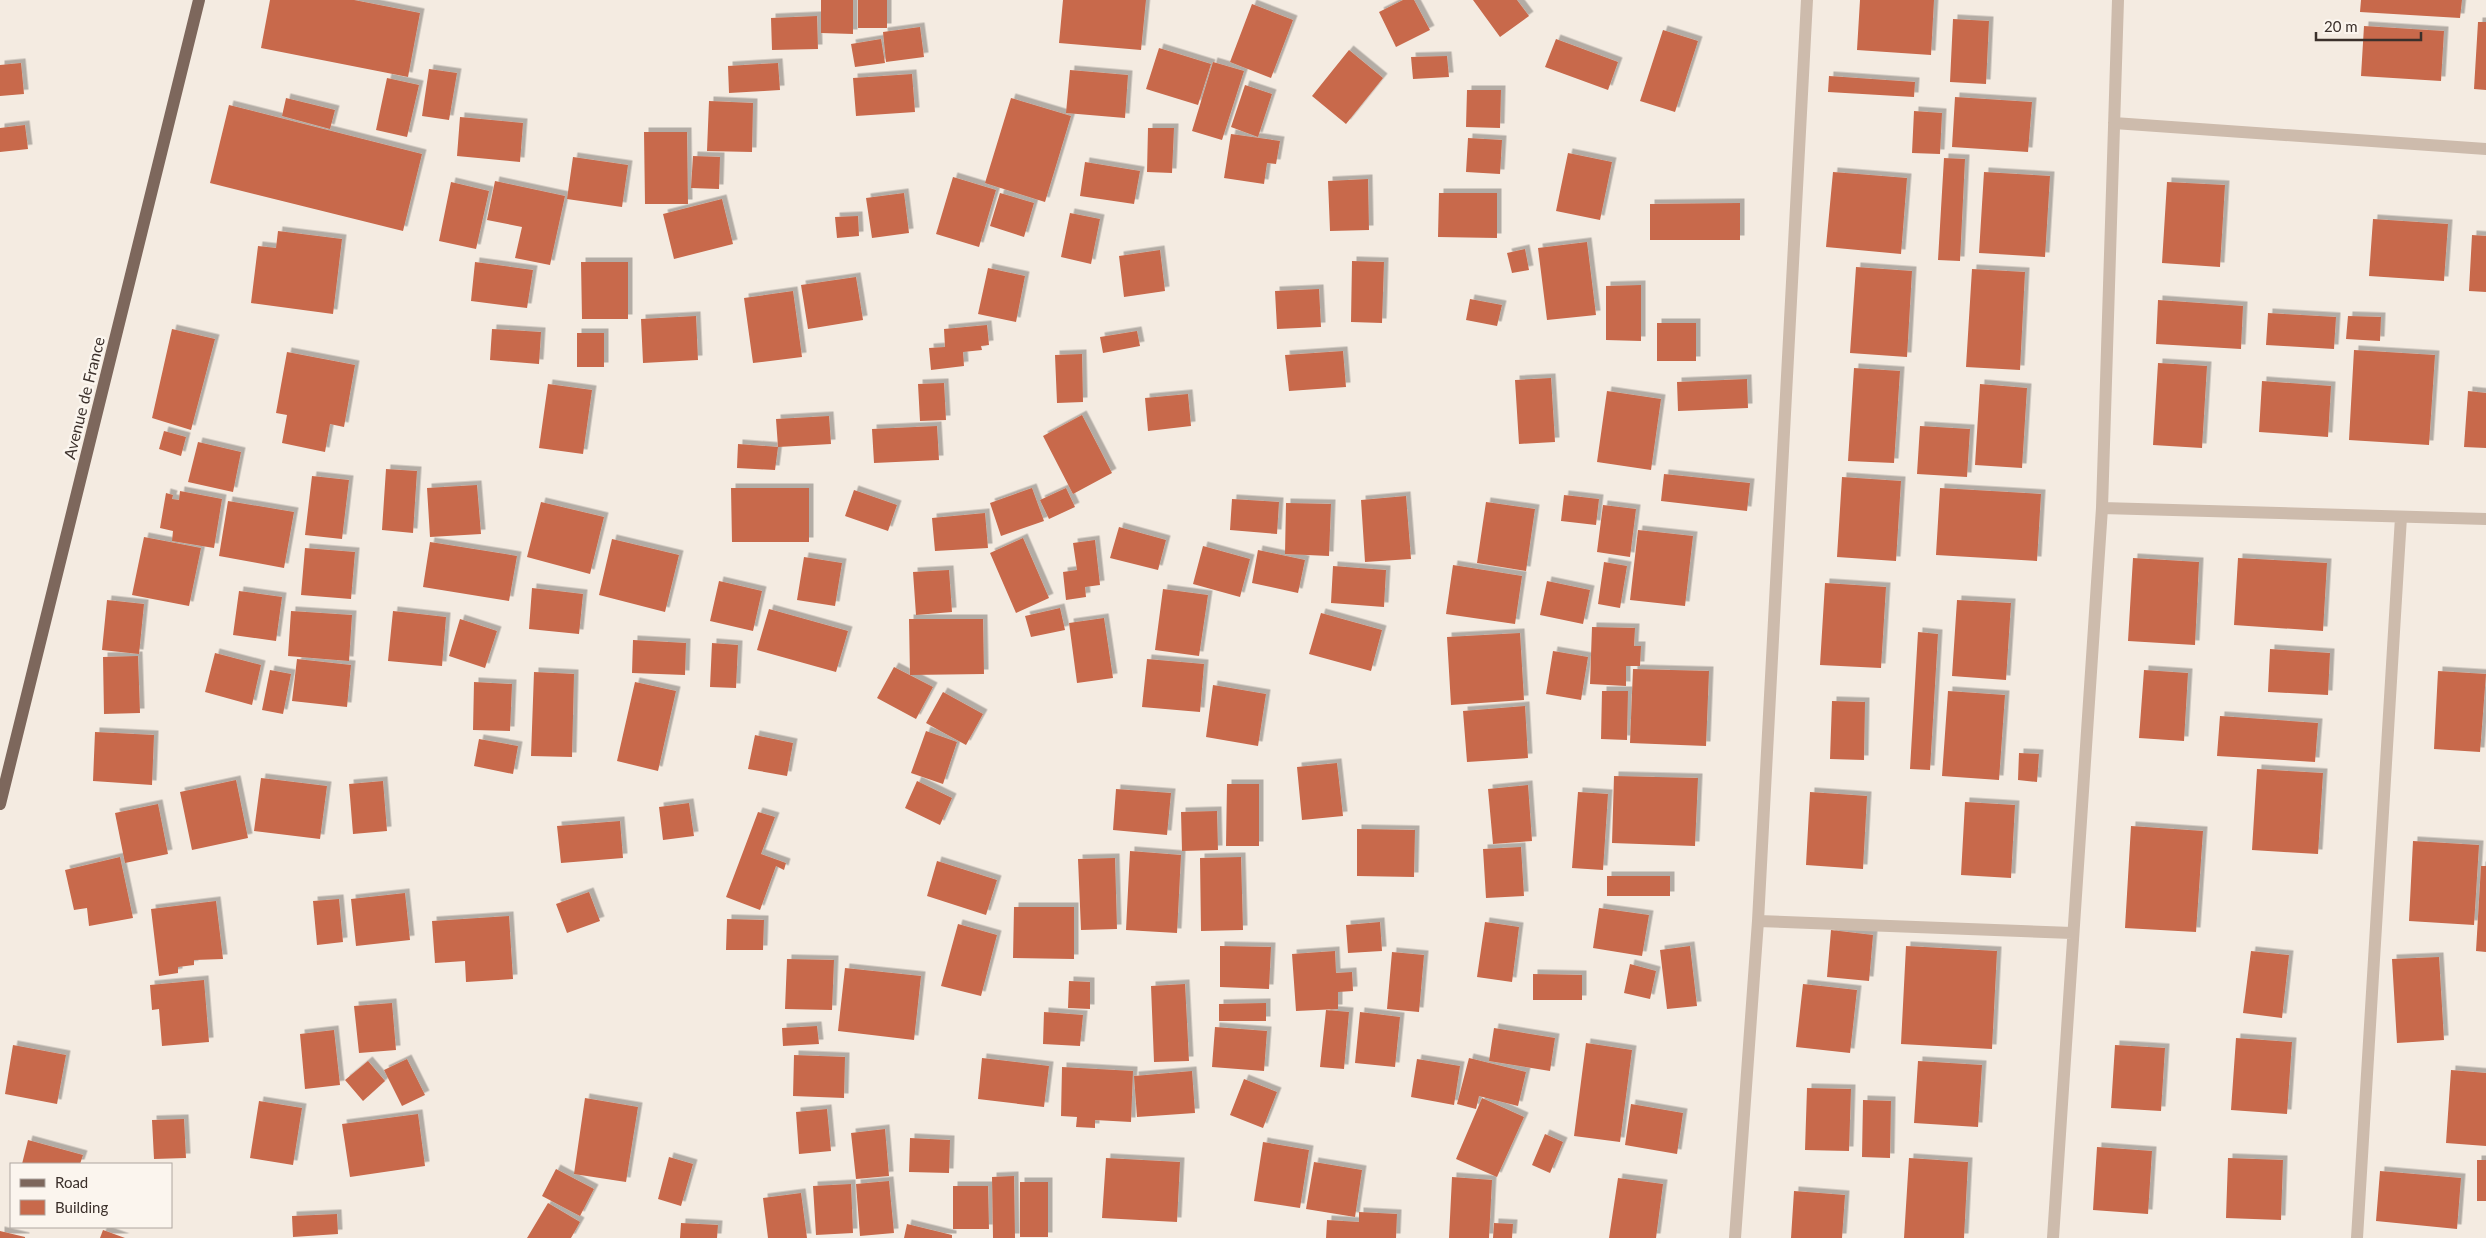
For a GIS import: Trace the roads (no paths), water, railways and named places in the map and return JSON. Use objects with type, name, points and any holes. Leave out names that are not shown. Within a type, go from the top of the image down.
[{"type":"main road","name":"Avenue de France","points":[[0,804],[199,0]]},
{"type":"street","points":[[1735,1238],[1758,921],[1807,0]]},
{"type":"street","points":[[2053,1238],[2102,508],[2118,0]]},
{"type":"street","points":[[2114,123],[2486,149]]},
{"type":"street","points":[[2102,508],[2486,519]]},
{"type":"street","points":[[2357,1238],[2401,517]]},
{"type":"street","points":[[1758,921],[2072,933]]}]
